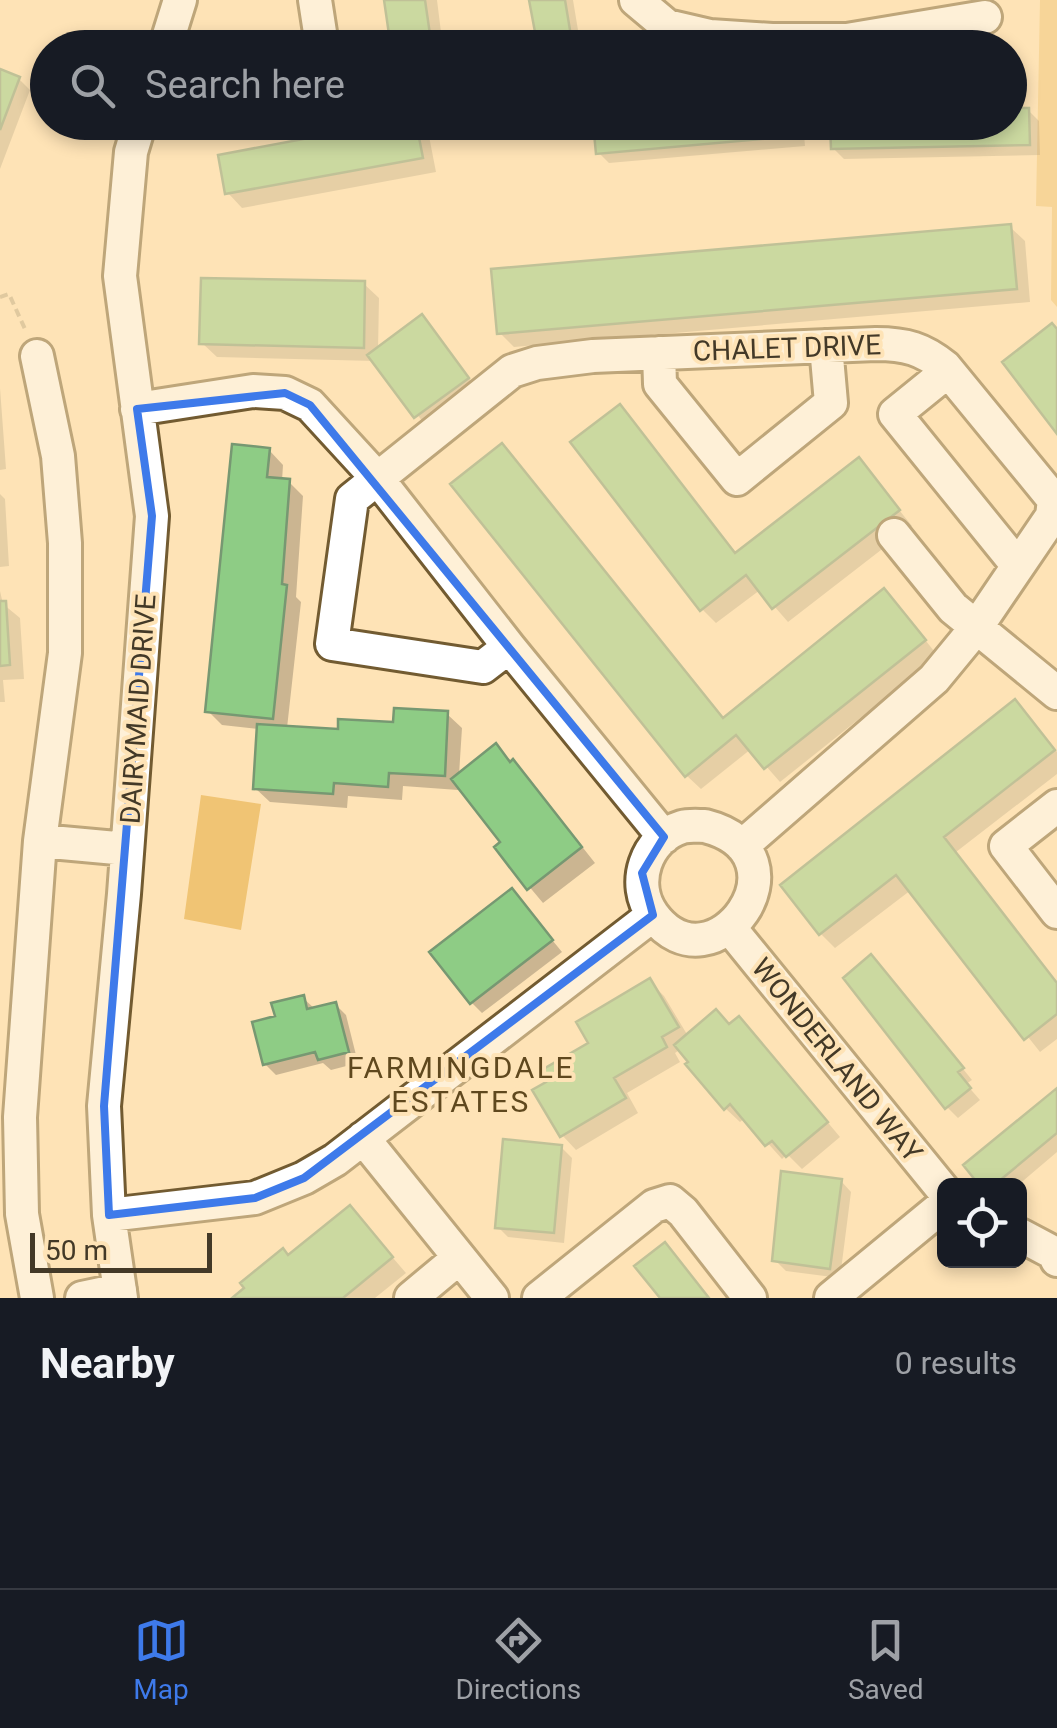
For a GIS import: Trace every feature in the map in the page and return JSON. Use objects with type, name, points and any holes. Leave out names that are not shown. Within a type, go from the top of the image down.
[{"type":"street","points":[[171,30],[180,0]]},
{"type":"street","points":[[315,0],[319,30]]},
{"type":"street","points":[[636,0],[667,26],[684,30]]},
{"type":"street","points":[[907,30],[985,17]]},
{"type":"street","name":"DAIRYMAID DRIVE","points":[[120,1294],[109,1215],[104,1106],[128,848],[152,516],[120,276],[135,140]]},
{"type":"street","name":"CHALET DRIVE","points":[[378,478],[512,371],[552,360],[902,344],[925,351],[948,371],[1054,500],[1052,516],[976,628],[922,690],[742,846]]},
{"type":"street","points":[[658,354],[660,384],[737,479],[831,402],[826,346]]},
{"type":"street","points":[[37,356],[58,456],[65,543],[65,654],[40,840],[20,1117],[22,1214],[37,1298]]},
{"type":"street","points":[[948,371],[895,414],[1018,566]]},
{"type":"street","points":[[137,409],[253,390],[285,393],[310,405],[378,478],[508,647],[664,837]]},
{"type":"street","points":[[378,478],[352,499],[332,644],[482,667],[508,647]]},
{"type":"street","points":[[894,535],[953,608],[1057,693]]},
{"type":"street","points":[[1057,806],[1006,846],[1057,912]]},
{"type":"street","points":[[708,826],[742,846],[752,865],[754,890],[745,913],[730,928],[691,940],[672,931],[653,914],[643,892],[642,877],[648,855],[664,837],[684,827],[708,826]]},
{"type":"street","points":[[40,840],[128,848]]},
{"type":"street","points":[[109,1215],[255,1198],[304,1178],[363,1138],[653,914]]},
{"type":"street","name":"WONDERLAND WAY","points":[[730,928],[937,1182]]},
{"type":"street","points":[[363,1138],[492,1298]]},
{"type":"street","points":[[538,1298],[654,1206],[670,1201],[683,1212],[750,1298]]},
{"type":"street","points":[[848,1293],[937,1212]]},
{"type":"street","points":[[1027,1239],[1054,1253],[1057,1260]]},
{"type":"street","points":[[411,1298],[459,1258]]},
{"type":"street","points":[[82,1298],[120,1294]]},
{"type":"path","points":[[0,298],[9,294],[37,356]]},
{"type":"highlighted area","points":[[285,393],[310,405],[664,837],[642,873],[653,915],[304,1178],[255,1198],[109,1215],[104,1106],[152,516],[137,409]]},
{"type":"shaded area","points":[[1040,0],[1057,0],[1057,307],[1051,300],[1052,207],[1036,206]]},
{"type":"shaded area","points":[[201,795],[261,804],[241,930],[184,919]]},
{"type":"building","points":[[384,0],[425,0],[429,30],[388,30]]},
{"type":"building","points":[[529,0],[565,0],[570,30],[535,30]]},
{"type":"building","points":[[0,69],[20,77],[0,130]]},
{"type":"building","points":[[1029,108],[1030,145],[831,149],[831,140],[1027,140]]},
{"type":"building","points":[[298,140],[420,140],[423,158],[225,194],[218,155]]},
{"type":"building","points":[[595,140],[751,140],[596,154]]},
{"type":"building","points":[[1011,224],[1017,289],[497,334],[491,269]]},
{"type":"building","points":[[201,278],[365,281],[364,348],[199,344]]},
{"type":"building","points":[[422,314],[469,378],[414,418],[367,355]]},
{"type":"building","points":[[1052,323],[1057,329],[1057,434],[1002,362]]},
{"type":"building","points":[[620,404],[735,553],[859,457],[900,510],[772,609],[746,575],[700,611],[570,442]]},
{"type":"building","points":[[502,443],[723,718],[884,588],[926,640],[764,769],[736,735],[685,777],[450,484]]},
{"type":"building","points":[[232,444],[270,448],[267,477],[290,479],[282,584],[287,585],[273,719],[205,712]]},
{"type":"building","points":[[0,601],[6,601],[10,665],[0,666]]},
{"type":"building","points":[[1015,699],[1055,750],[944,837],[1057,983],[1057,1014],[1024,1040],[896,875],[819,935],[780,885]]},
{"type":"building","points":[[394,708],[448,711],[445,776],[389,773],[388,787],[334,783],[333,794],[253,789],[257,724],[338,729],[338,719],[393,722]]},
{"type":"building","points":[[496,743],[582,847],[527,890],[494,847],[500,842],[451,779]]},
{"type":"building","points":[[512,888],[553,940],[470,1004],[429,952]]},
{"type":"building","points":[[871,954],[964,1068],[958,1072],[971,1088],[945,1109],[843,978]]},
{"type":"building","points":[[650,978],[679,1027],[662,1037],[667,1047],[614,1078],[626,1098],[560,1137],[532,1090],[546,1082],[540,1071],[588,1043],[576,1022]]},
{"type":"building","points":[[304,995],[307,1009],[336,1002],[349,1052],[318,1060],[315,1052],[263,1065],[252,1022],[275,1016],[271,1003]]},
{"type":"building","points":[[716,1009],[729,1024],[739,1016],[828,1122],[786,1157],[772,1141],[765,1146],[730,1104],[724,1110],[674,1045]]},
{"type":"building","points":[[1057,1088],[1057,1133],[1003,1178],[974,1178],[963,1165]]},
{"type":"building","points":[[503,1139],[562,1145],[554,1233],[495,1228]]},
{"type":"building","points":[[781,1171],[842,1179],[830,1269],[772,1261]]},
{"type":"building","points":[[350,1205],[393,1257],[343,1298],[232,1298],[244,1288],[240,1283],[283,1248],[288,1255]]},
{"type":"building","points":[[665,1242],[709,1298],[660,1298],[634,1266]]},
{"type":"district","name":"FARMINGDALE ESTATES","points":[[461,1084]]}]
